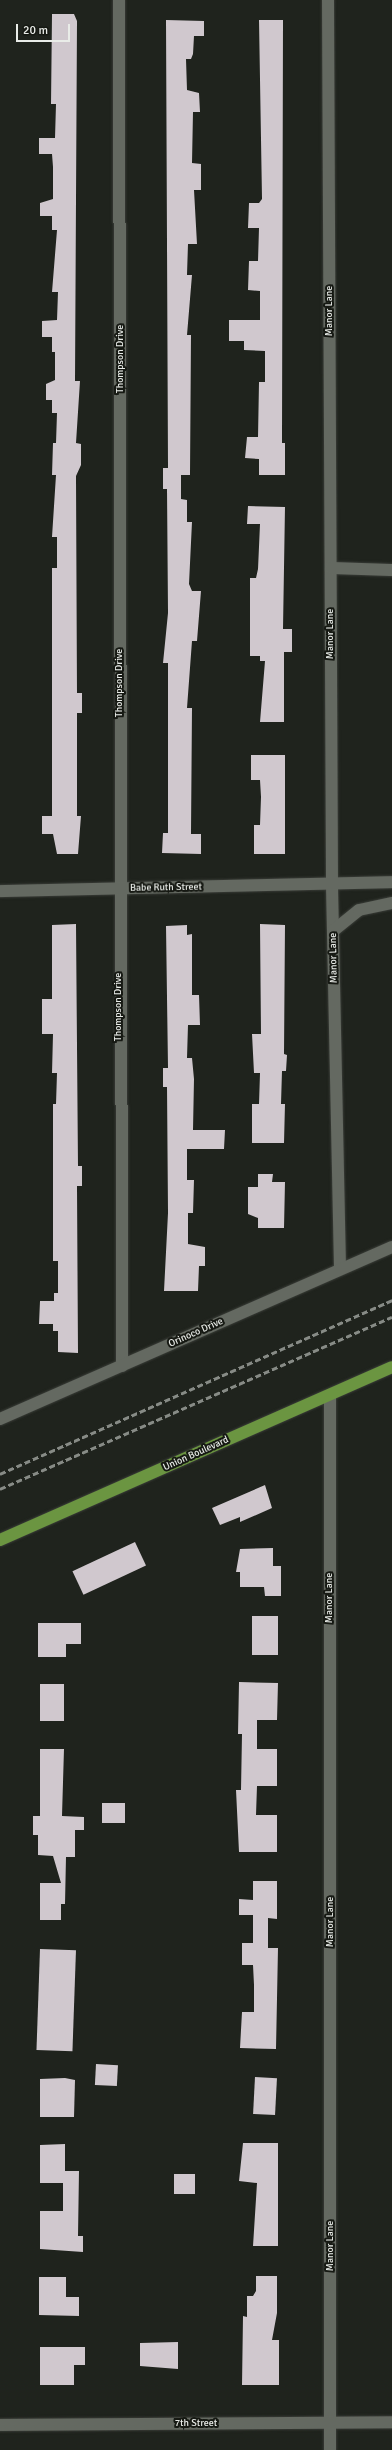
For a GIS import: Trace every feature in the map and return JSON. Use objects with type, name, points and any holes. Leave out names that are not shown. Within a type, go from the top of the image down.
[{"type":"main road","name":"Union Boulevard","points":[[0,1540],[392,1367]]},
{"type":"street","name":"Thompson Drive","points":[[120,0],[119,888],[122,1366]]},
{"type":"street","name":"Manor Lane","points":[[328,0],[332,886],[340,1269]]},
{"type":"street","points":[[331,568],[392,570]]},
{"type":"street","name":"Babe Ruth Street","points":[[0,891],[119,888],[332,886],[392,882]]},
{"type":"street","points":[[333,931],[359,910],[392,903]]},
{"type":"street","name":"Orinoco Drive","points":[[0,1419],[392,1246]]},
{"type":"street","name":"Manor Lane","points":[[330,1395],[330,2450]]},
{"type":"street","name":"7th Street","points":[[0,2425],[392,2422]]},
{"type":"building","points":[[52,14],[74,14],[77,21],[75,381],[80,381],[76,443],[81,444],[81,465],[76,476],[77,693],[82,693],[82,713],[77,713],[77,816],[81,816],[78,854],[57,854],[53,834],[42,834],[42,816],[52,816],[52,568],[57,568],[57,537],[52,537],[56,475],[52,475],[53,443],[56,443],[57,413],[52,413],[52,400],[46,400],[46,384],[55,380],[55,352],[52,352],[52,337],[42,337],[42,321],[57,320],[58,292],[52,292],[57,230],[52,230],[52,216],[40,216],[40,203],[53,199],[53,167],[52,154],[39,154],[39,138],[55,138],[56,104],[51,104]]},
{"type":"building","points":[[166,20],[204,21],[204,36],[194,36],[193,54],[191,59],[186,59],[187,90],[199,93],[200,112],[193,112],[192,163],[201,164],[201,190],[194,190],[197,244],[188,244],[187,275],[192,275],[187,335],[191,335],[190,475],[181,475],[181,499],[187,500],[187,522],[192,522],[189,584],[192,591],[201,591],[197,641],[192,641],[187,708],[192,708],[191,834],[201,834],[201,854],[162,853],[163,833],[168,833],[168,663],[163,663],[168,613],[167,489],[163,489],[163,468],[168,468]]},
{"type":"building","points":[[259,20],[283,20],[282,443],[285,443],[285,475],[259,475],[259,459],[245,458],[247,437],[258,437],[259,382],[265,382],[265,351],[244,350],[244,341],[229,341],[229,320],[260,320],[260,291],[248,290],[249,261],[258,261],[259,228],[248,228],[249,203],[259,203],[262,199]]},
{"type":"building","points":[[248,506],[285,507],[283,629],[292,629],[292,652],[284,652],[284,722],[260,722],[265,661],[260,661],[260,656],[250,656],[250,578],[256,578],[258,569],[260,524],[247,524]]},
{"type":"building","points":[[251,755],[285,755],[285,854],[254,854],[254,825],[260,825],[261,797],[260,780],[251,780]]},
{"type":"building","points":[[76,924],[78,1166],[82,1166],[82,1186],[77,1186],[78,1353],[58,1352],[58,1331],[53,1331],[53,1324],[39,1324],[40,1301],[54,1301],[54,1293],[58,1293],[58,1261],[53,1261],[53,1104],[56,1104],[57,1073],[52,1073],[53,1034],[42,1034],[42,999],[52,999],[52,925]]},
{"type":"building","points":[[260,924],[285,925],[284,1054],[287,1055],[286,1071],[282,1071],[281,1104],[285,1104],[284,1143],[252,1143],[252,1104],[259,1104],[260,1073],[254,1073],[252,1034],[261,1034]]},
{"type":"building","points":[[187,925],[187,935],[192,934],[192,995],[199,995],[200,1025],[188,1025],[187,1058],[192,1058],[194,1079],[193,1130],[225,1130],[224,1149],[187,1149],[187,1180],[194,1180],[193,1213],[188,1213],[188,1244],[205,1247],[205,1266],[199,1266],[198,1291],[164,1291],[168,1213],[167,1087],[163,1087],[163,1068],[168,1068],[166,926]]},
{"type":"building","points":[[258,1174],[273,1174],[272,1182],[285,1182],[284,1228],[258,1228],[258,1218],[248,1214],[248,1187],[258,1187]]},
{"type":"building","points":[[265,1485],[272,1508],[240,1522],[240,1517],[220,1525],[212,1508]]},
{"type":"building","points":[[135,1542],[146,1566],[83,1595],[72,1571]]},
{"type":"building","points":[[273,1548],[273,1566],[281,1566],[281,1596],[265,1596],[264,1587],[240,1587],[240,1572],[236,1572],[240,1549]]},
{"type":"building","points":[[252,1616],[278,1616],[278,1655],[252,1655]]},
{"type":"building","points":[[38,1623],[81,1623],[81,1644],[66,1644],[66,1657],[38,1657]]},
{"type":"building","points":[[239,1682],[278,1683],[277,1720],[257,1720],[257,1749],[277,1749],[277,1786],[257,1786],[256,1815],[277,1815],[277,1852],[239,1852],[236,1790],[241,1790],[242,1734],[238,1734]]},
{"type":"building","points":[[40,1684],[64,1684],[64,1721],[40,1721]]},
{"type":"building","points":[[40,1749],[64,1749],[62,1816],[84,1817],[84,1830],[75,1830],[75,1857],[66,1857],[65,1904],[61,1904],[61,1920],[40,1920],[40,1883],[61,1883],[53,1856],[38,1855],[38,1835],[33,1835],[33,1816],[40,1816]]},
{"type":"building","points":[[102,1803],[125,1803],[125,1823],[102,1823]]},
{"type":"building","points":[[253,1881],[277,1881],[277,1919],[268,1918],[268,1948],[278,1948],[276,2049],[240,2048],[242,2012],[254,2012],[254,1985],[253,1965],[242,1965],[242,1943],[253,1943],[253,1915],[239,1915],[239,1899],[253,1900]]},
{"type":"building","points":[[40,1949],[76,1950],[72,2051],[36,2050]]},
{"type":"building","points":[[96,2064],[118,2065],[117,2086],[95,2085]]},
{"type":"building","points":[[255,2077],[277,2078],[275,2115],[253,2114]]},
{"type":"building","points":[[65,2078],[75,2080],[74,2117],[40,2117],[40,2079]]},
{"type":"building","points":[[243,2143],[278,2143],[278,2246],[253,2246],[257,2183],[239,2181]]},
{"type":"building","points":[[65,2144],[65,2171],[79,2171],[78,2236],[83,2236],[83,2252],[40,2249],[40,2211],[63,2211],[63,2183],[40,2183],[40,2145]]},
{"type":"building","points":[[174,2174],[195,2174],[195,2194],[174,2194]]},
{"type":"building","points":[[256,2276],[277,2276],[277,2313],[272,2340],[279,2340],[279,2385],[242,2385],[243,2316],[247,2317],[247,2296],[253,2296],[256,2291]]},
{"type":"building","points":[[39,2277],[66,2277],[66,2297],[79,2297],[79,2316],[39,2315]]},
{"type":"building","points":[[178,2342],[178,2369],[140,2366],[140,2343]]},
{"type":"building","points":[[40,2347],[85,2347],[85,2365],[74,2365],[74,2385],[40,2385]]},
{"type":"railway","points":[[0,1474],[392,1300]]},
{"type":"railway","points":[[0,1489],[392,1317]]}]
